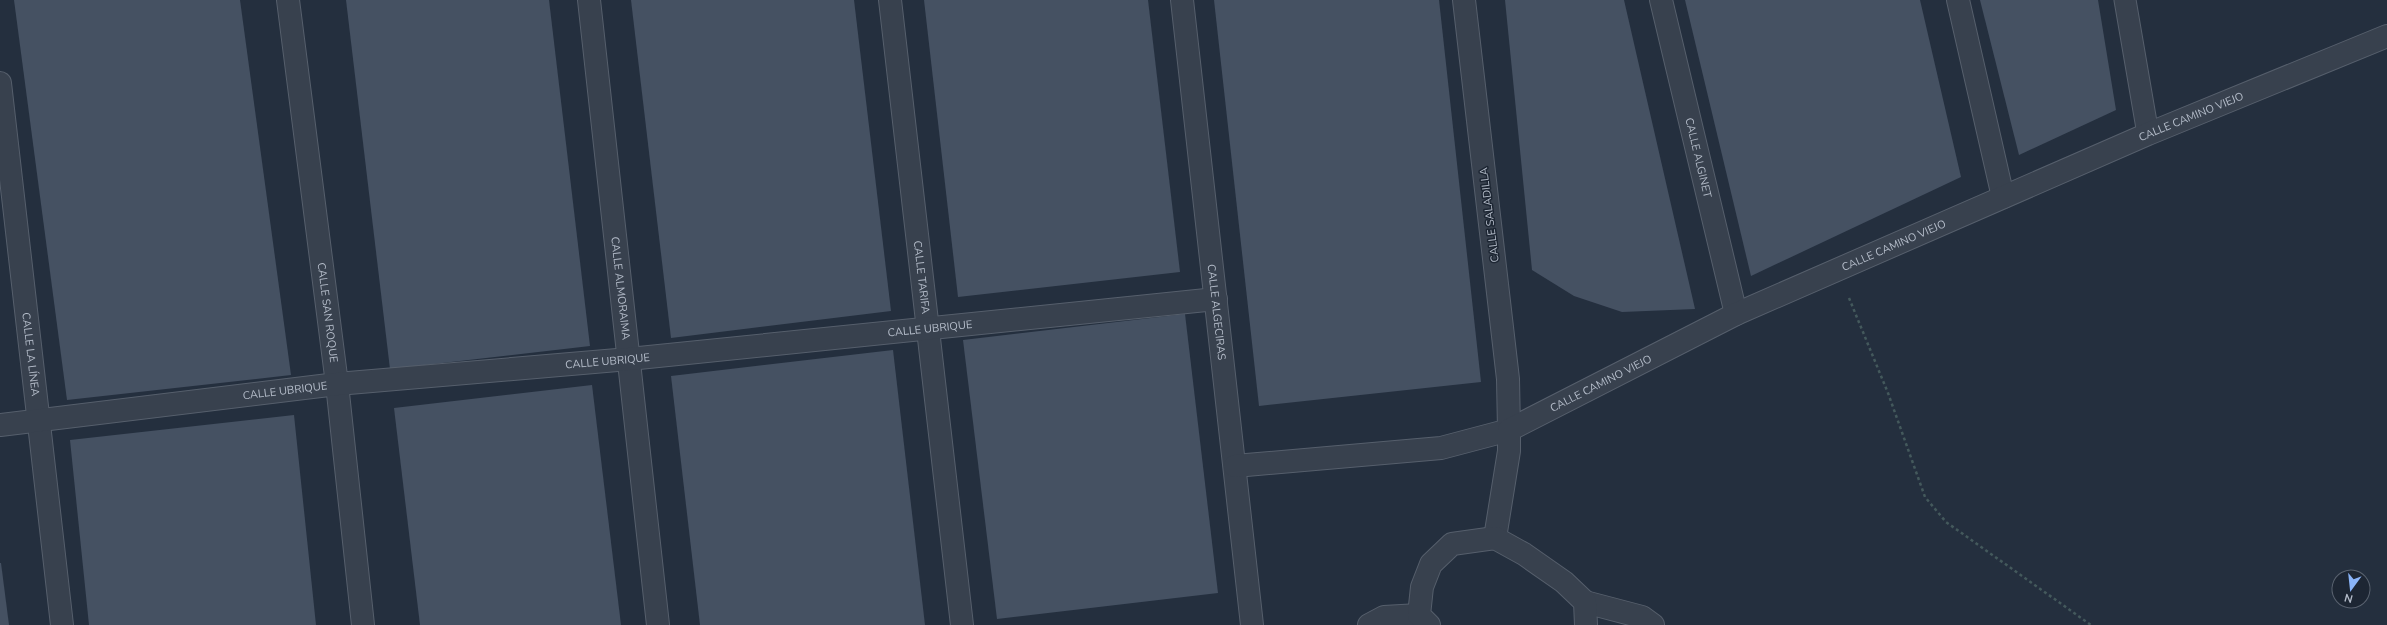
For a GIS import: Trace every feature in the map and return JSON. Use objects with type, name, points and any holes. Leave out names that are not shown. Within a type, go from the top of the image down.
[{"type":"street","name":"CALLE SAN ROQUE","points":[[288,0],[338,384],[364,625]]},
{"type":"street","name":"CALLE ALMORAIMA","points":[[590,0],[658,625]]},
{"type":"street","name":"CALLE TARIFA","points":[[890,0],[962,625]]},
{"type":"street","name":"CALLE ALGECIRAS","points":[[1182,0],[1252,625]]},
{"type":"street","name":"CALLE SALADILLA","points":[[1464,0],[1508,379],[1509,430]]},
{"type":"street","name":"CALLE ALGINET","points":[[1661,0],[1736,314]]},
{"type":"street","points":[[1958,0],[2003,197]]},
{"type":"street","name":"CALLE CAMINO VIEJO","points":[[1235,466],[1441,448],[1509,430],[1736,314],[2148,134],[2387,36]]},
{"type":"street","name":"CALLE LA LÍNEA","points":[[0,83],[62,625]]},
{"type":"street","name":"CALLE UBRIQUE","points":[[0,425],[338,384],[629,359],[1216,299]]},
{"type":"street","points":[[1495,538],[1509,451],[1509,430]]},
{"type":"street","points":[[1368,625],[1384,617],[1424,620],[1422,586],[1431,564],[1452,544],[1495,538],[1524,554],[1564,582],[1585,602],[1642,617],[1653,625]]},
{"type":"street","points":[[1585,602],[1586,625]]},
{"type":"lane","points":[[2126,0],[2148,134]]},
{"type":"path","points":[[1837,270],[1888,393],[1925,497],[1946,522],[2091,625]]},
{"type":"building","points":[[14,0],[240,0],[291,375],[67,400]]},
{"type":"building","points":[[346,0],[549,0],[590,346],[390,369]]},
{"type":"building","points":[[631,0],[854,0],[891,311],[671,338]]},
{"type":"building","points":[[924,0],[1148,0],[1180,272],[958,297]]},
{"type":"building","points":[[1214,0],[1439,0],[1481,382],[1259,406]]},
{"type":"building","points":[[1505,0],[1624,0],[1695,309],[1622,312],[1574,296],[1532,270]]},
{"type":"building","points":[[1685,0],[1920,0],[1961,177],[1751,276]]},
{"type":"building","points":[[1980,0],[2098,0],[2116,110],[2019,155]]},
{"type":"building","points":[[1185,314],[1218,593],[997,619],[963,340]]},
{"type":"building","points":[[893,350],[925,625],[700,625],[671,376]]},
{"type":"building","points":[[592,385],[621,625],[420,625],[394,408]]},
{"type":"building","points":[[294,415],[316,625],[89,625],[70,440]]},
{"type":"building","points":[[1,563],[9,625],[0,625]]}]
